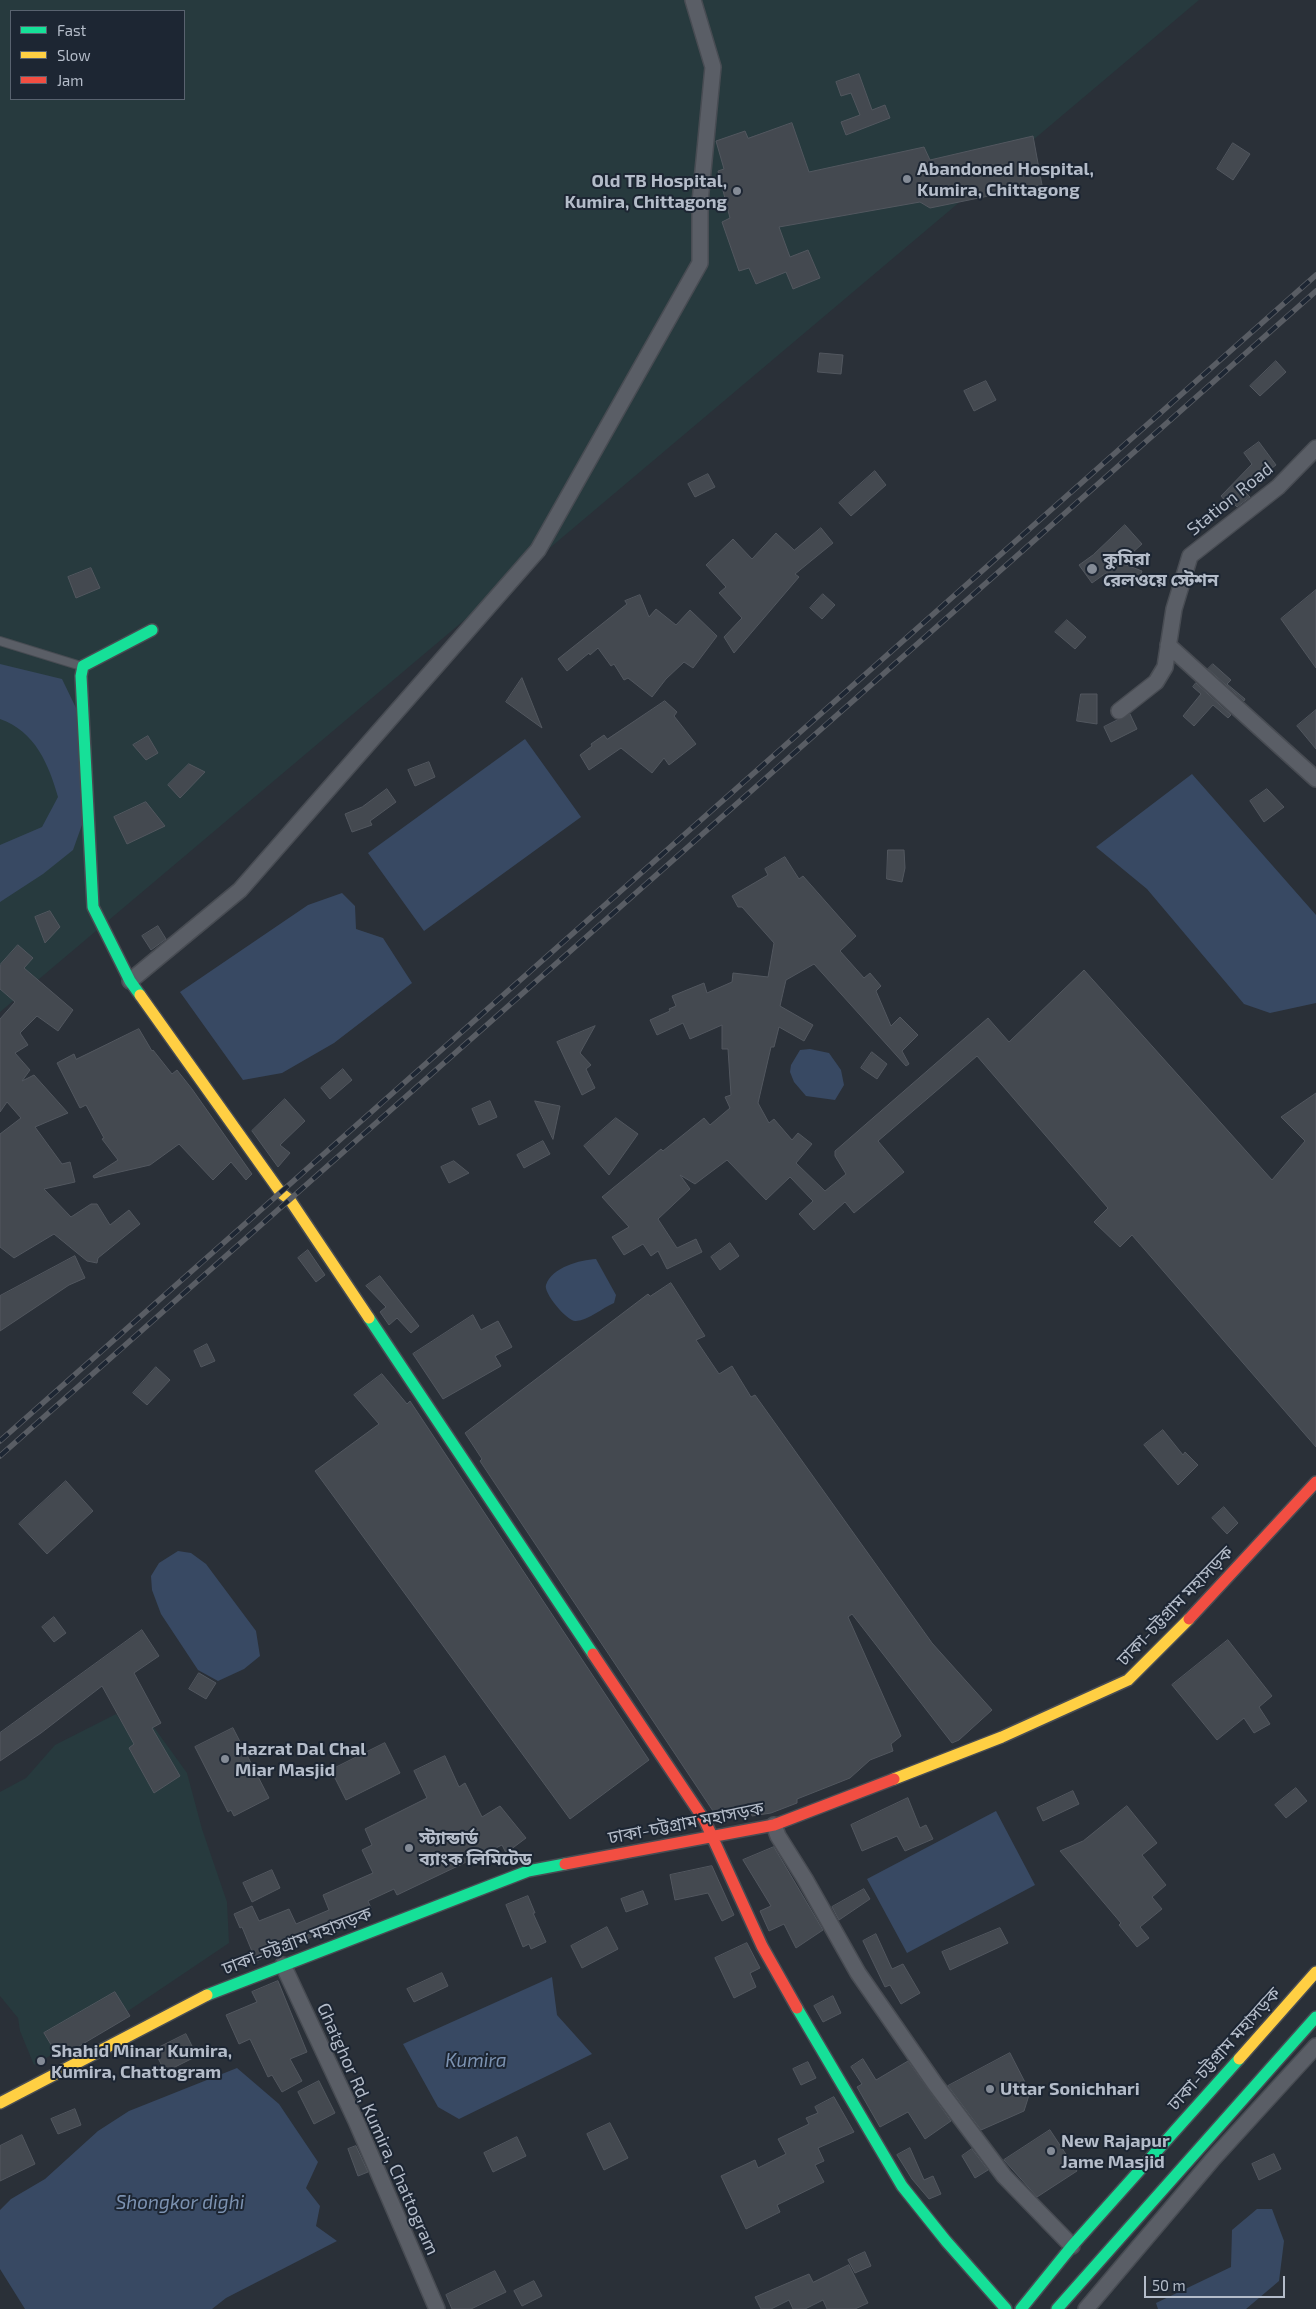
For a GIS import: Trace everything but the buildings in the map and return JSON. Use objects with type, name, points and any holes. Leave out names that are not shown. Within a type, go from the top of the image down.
[{"type":"main road","points":[[152,630],[83,666],[82,676],[93,907],[130,981],[281,1193],[290,1200],[705,1821],[762,1946],[859,2116],[902,2186],[946,2241],[1006,2309]]},
{"type":"main road","name":"ঢাকা-চট্টগ্রাম মহাসড়ক","points":[[0,2103],[204,1996],[528,1871],[774,1825],[1002,1737],[1128,1680],[1205,1604],[1316,1482]]},
{"type":"main road","name":"ঢাকা-চট্টগ্রাম মহাসড়ক","points":[[1021,2309],[1072,2246],[1316,1972]]},
{"type":"main road","points":[[1057,2309],[1316,2017]]},
{"type":"street","points":[[130,981],[240,890],[543,541],[700,263],[700,202],[713,67],[693,0]]},
{"type":"street","name":"Station Road","points":[[1119,711],[1156,682],[1165,667],[1174,609],[1190,556],[1278,487],[1316,448]]},
{"type":"street","points":[[1168,645],[1316,779]]},
{"type":"street","points":[[774,1825],[778,1836],[805,1879],[858,1973],[935,2084],[1004,2176],[1072,2246]]},
{"type":"street","name":"Ghatghor Rd, Kumira, Chattogram","points":[[283,1966],[356,2121],[437,2309]]},
{"type":"street","points":[[1086,2309],[1214,2159],[1316,2046]]},
{"type":"lane","points":[[0,641],[83,666]]},
{"type":"green space","points":[[0,0],[1199,0],[0,1012]]},
{"type":"green space","points":[[116,1714],[126,1728],[153,1726],[187,1773],[202,1829],[227,1902],[229,1943],[131,2009],[34,2065],[20,2031],[18,2018],[0,1996],[0,1792],[26,1778],[55,1745]]},
{"type":"water","points":[[0,664],[62,679],[76,708],[83,822],[73,850],[43,874],[0,902],[0,845],[42,827],[58,797],[50,773],[39,750],[23,732],[12,724],[0,719]]},
{"type":"water","points":[[525,739],[581,817],[424,931],[368,853]]},
{"type":"water","points":[[1192,774],[1316,915],[1316,1003],[1270,1013],[1244,1004],[1147,889],[1096,847]]},
{"type":"water","points":[[342,893],[355,906],[356,929],[383,938],[412,983],[334,1043],[282,1073],[243,1080],[180,992],[308,905]]},
{"type":"water","points":[[810,1049],[829,1053],[841,1070],[844,1085],[835,1100],[806,1096],[794,1082],[790,1072],[791,1065],[800,1050]]},
{"type":"water","points":[[596,1259],[616,1295],[614,1303],[586,1318],[576,1321],[572,1320],[552,1300],[546,1285],[554,1273],[560,1269],[582,1261]]},
{"type":"water","points":[[178,1551],[191,1553],[206,1564],[256,1631],[260,1656],[244,1669],[218,1681],[198,1670],[161,1614],[152,1590],[151,1576],[159,1563]]},
{"type":"water","points":[[996,1811],[1035,1885],[907,1953],[867,1879]]},
{"type":"water","name":"Kumira","points":[[552,1977],[557,2015],[592,2054],[459,2119],[438,2107],[403,2044]]},
{"type":"water","name":"Shongkor dighi","points":[[237,2068],[279,2104],[318,2162],[306,2188],[320,2206],[316,2226],[337,2241],[226,2298],[212,2309],[25,2309],[0,2269],[0,2210],[11,2199],[45,2179],[98,2131],[129,2111]]},
{"type":"water","points":[[1257,2209],[1272,2209],[1284,2241],[1279,2281],[1246,2309],[1158,2309],[1156,2303],[1231,2267],[1232,2230]]},
{"type":"railway","points":[[0,1441],[1316,275]]},
{"type":"railway","points":[[0,1456],[1316,291]]},
{"type":"traffic: fast","points":[[140,995],[130,981],[93,907],[81,676],[83,666],[152,630]]},
{"type":"traffic: fast","points":[[369,1318],[593,1654]]},
{"type":"traffic: fast","points":[[207,1995],[528,1871],[565,1864]]},
{"type":"traffic: fast","points":[[797,2008],[902,2186],[946,2241],[1006,2309]]},
{"type":"traffic: fast","points":[[1057,2309],[1316,2017]]},
{"type":"traffic: fast","points":[[1021,2309],[1072,2246],[1239,2059]]},
{"type":"traffic: slow","points":[[140,995],[281,1193],[290,1200],[369,1318]]},
{"type":"traffic: slow","points":[[894,1779],[1002,1737],[1128,1680],[1189,1619]]},
{"type":"traffic: slow","points":[[1239,2059],[1316,1972]]},
{"type":"traffic: slow","points":[[0,2103],[207,1995]]},
{"type":"traffic: jam","points":[[1189,1619],[1316,1482]]},
{"type":"traffic: jam","points":[[593,1654],[705,1821],[762,1946],[797,2008]]},
{"type":"traffic: jam","points":[[565,1864],[774,1825],[894,1779]]},
{"type":"place","name":"Abandoned Hospital, Kumira, Chittagong","points":[[907,179]]},
{"type":"place","name":"Old TB Hospital, Kumira, Chittagong","points":[[737,191]]},
{"type":"place","name":"কুমিরা রেলওয়ে স্টেশন","points":[[1092,569]]},
{"type":"place","name":"Hazrat Dal Chal Miar Masjid","points":[[225,1759]]},
{"type":"place","name":"স্ট্যান্ডার্ড ব্যাংক লিমিটেড","points":[[409,1848]]},
{"type":"place","name":"Shahid Minar Kumira, Kumira, Chattogram","points":[[41,2061]]},
{"type":"place","name":"Uttar Sonichhari","points":[[990,2089]]},
{"type":"place","name":"New Rajapur Jame Masjid","points":[[1051,2151]]}]
